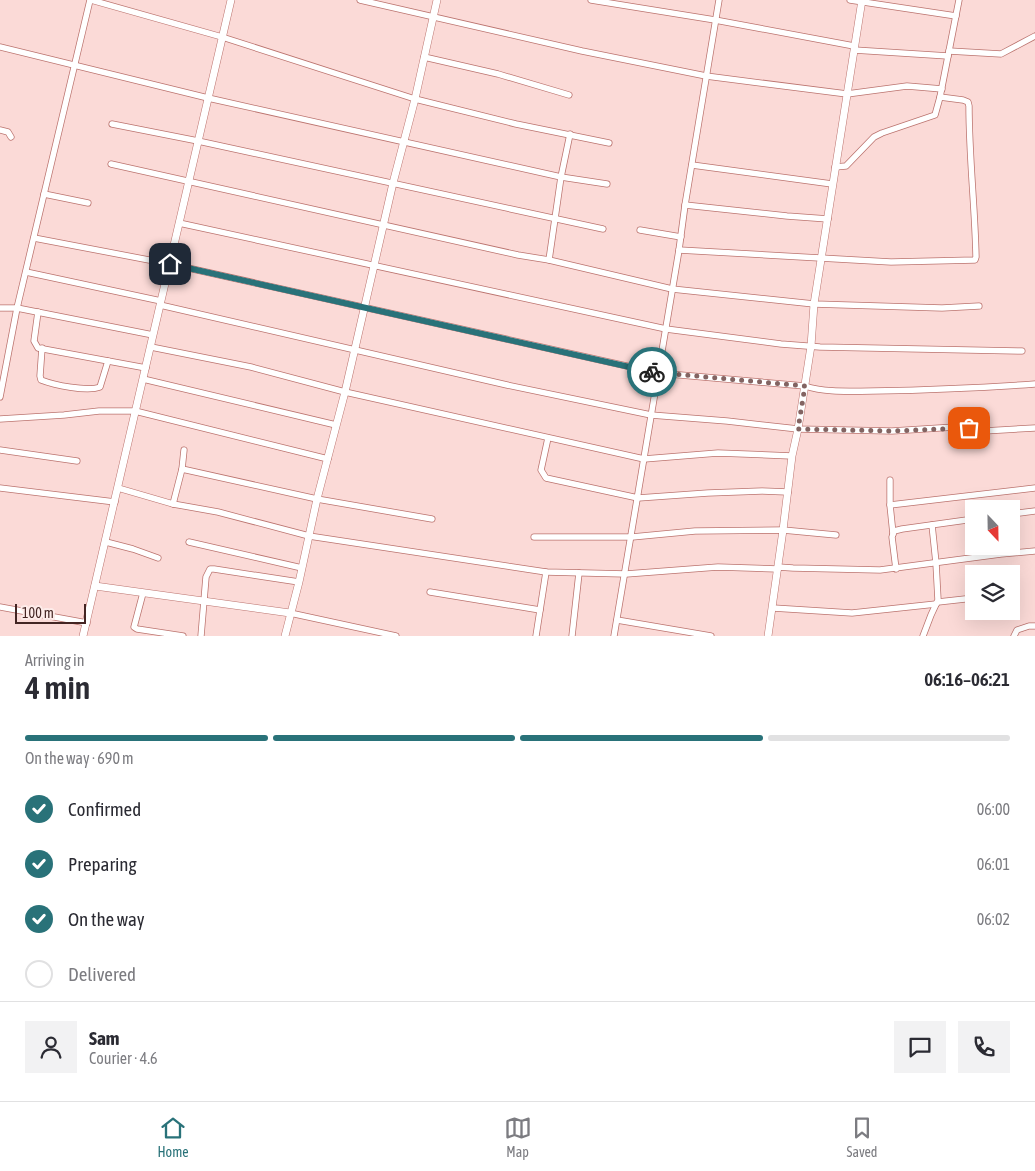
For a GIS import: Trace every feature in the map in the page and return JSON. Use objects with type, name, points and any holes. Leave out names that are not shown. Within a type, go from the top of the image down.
[{"type":"street","points":[[0,397],[17,308],[91,0],[222,37],[415,99],[516,124],[570,134],[609,144]]},
{"type":"street","points":[[83,636],[231,0]]},
{"type":"street","points":[[360,0],[600,55],[706,76],[847,94],[908,86],[942,89]]},
{"type":"street","points":[[284,636],[345,392],[392,183],[415,99],[437,0]]},
{"type":"street","points":[[591,0],[715,20],[854,48],[949,54],[1001,54],[1035,36]]},
{"type":"street","points":[[614,636],[680,250],[685,205],[719,0]]},
{"type":"street","points":[[850,0],[956,16]]},
{"type":"street","points":[[835,167],[846,166],[868,143],[882,133],[935,115],[949,54],[958,0]]},
{"type":"street","points":[[768,636],[784,530],[792,456],[811,346],[814,304],[861,1]]},
{"type":"street","points":[[0,47],[208,98],[561,177],[607,184]]},
{"type":"street","points":[[424,57],[498,74],[569,96]]},
{"type":"street","points":[[680,250],[891,262],[973,261],[976,257],[969,155],[969,106],[968,102],[963,100],[940,97]]},
{"type":"street","points":[[112,124],[603,228]]},
{"type":"street","points":[[0,130],[8,132],[11,137]]},
{"type":"street","points":[[549,260],[554,218],[570,134]]},
{"type":"street","points":[[112,164],[518,255],[549,260],[672,289],[814,304],[942,308],[979,306]]},
{"type":"street","points":[[692,164],[832,184]]},
{"type":"street","points":[[44,194],[88,203]]},
{"type":"street","points":[[685,205],[828,219]]},
{"type":"street","points":[[179,223],[374,267],[666,329],[781,344],[811,346],[1022,351]]},
{"type":"street","points":[[640,230],[681,237]]},
{"type":"street","points":[[34,238],[170,264],[658,374],[805,386],[815,390],[894,390],[1035,384]]},
{"type":"street","points":[[26,272],[506,385],[651,415],[798,429],[892,431],[955,427],[984,431],[1035,428]]},
{"type":"street","points":[[0,308],[17,308],[154,335]]},
{"type":"street","points":[[38,312],[34,342],[36,346],[146,368]]},
{"type":"street","points":[[151,347],[251,367],[345,392],[644,459],[718,453],[792,456]]},
{"type":"street","points":[[42,348],[41,380],[66,386],[98,388],[102,384],[108,361]]},
{"type":"street","points":[[0,354],[8,355]]},
{"type":"street","points":[[143,378],[336,425]]},
{"type":"street","points":[[0,419],[99,411],[135,411],[328,458]]},
{"type":"street","points":[[548,438],[541,470],[546,478],[638,498],[717,492],[788,492]]},
{"type":"street","points":[[0,450],[77,461]]},
{"type":"street","points":[[173,504],[182,469],[184,450]]},
{"type":"street","points":[[182,469],[317,499],[432,519]]},
{"type":"street","points":[[890,480],[890,505],[896,569]]},
{"type":"street","points":[[0,488],[115,502]]},
{"type":"street","points":[[118,488],[173,504],[218,512],[309,536],[546,572],[626,574],[718,567],[896,569],[1035,551]]},
{"type":"street","points":[[890,505],[1035,488]]},
{"type":"street","points":[[1020,513],[1035,511]]},
{"type":"street","points":[[893,534],[896,530],[965,520]]},
{"type":"street","points":[[923,636],[937,603],[936,563],[932,525]]},
{"type":"street","points":[[534,537],[632,537],[695,531],[784,530],[836,535]]},
{"type":"street","points":[[106,542],[158,558]]},
{"type":"street","points":[[189,542],[302,568]]},
{"type":"street","points":[[200,636],[206,577],[212,569],[299,582]]},
{"type":"street","points":[[536,636],[546,572]]},
{"type":"street","points":[[572,636],[579,573]]},
{"type":"street","points":[[95,586],[290,613],[396,636]]},
{"type":"street","points":[[430,592],[540,610]]},
{"type":"street","points":[[143,593],[134,627],[136,629],[183,636]]},
{"type":"street","points":[[773,608],[852,613],[965,599]]},
{"type":"street","points":[[0,607],[87,623]]},
{"type":"street","points":[[617,620],[711,636]]},
{"type":"street","points":[[1014,636],[1017,630],[1035,626]]},
{"type":"way so far","points":[[652,372],[805,386],[798,429],[892,431],[955,427],[969,428]]},
{"type":"route","points":[[170,264],[652,372]]}]
